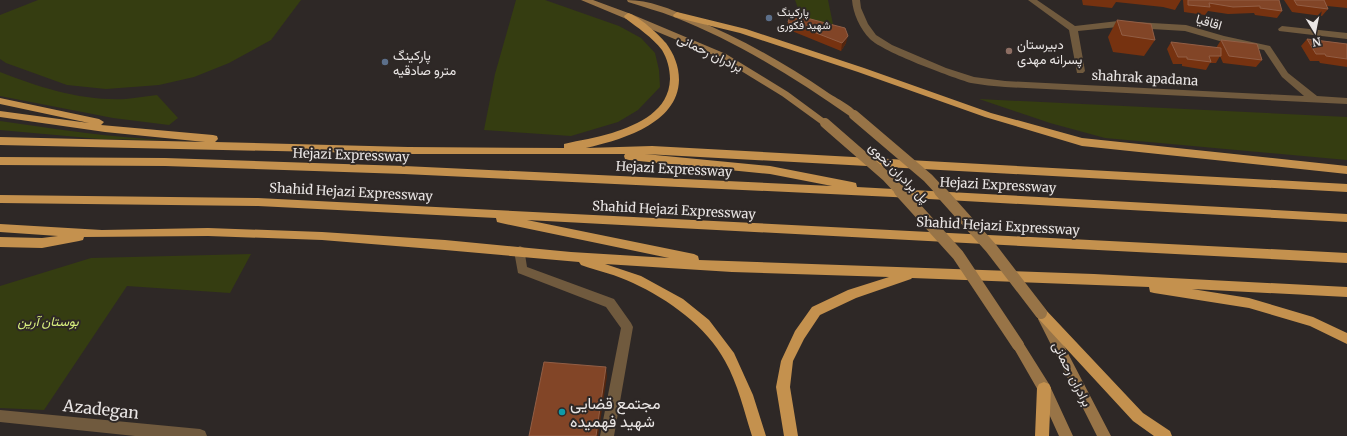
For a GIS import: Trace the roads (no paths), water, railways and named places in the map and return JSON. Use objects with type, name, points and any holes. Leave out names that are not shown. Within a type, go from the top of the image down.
[{"type":"highway","points":[[677,15],[743,31],[861,70],[988,115],[1082,142],[1347,170]]},
{"type":"highway","points":[[501,152],[570,147],[605,139],[635,128],[661,111],[673,92],[675,78],[668,52],[654,36],[628,16]]},
{"type":"highway","points":[[0,101],[152,134]]},
{"type":"highway","points":[[0,114],[152,134],[317,148]]},
{"type":"highway","points":[[0,133],[60,142]]},
{"type":"highway","points":[[0,141],[501,152],[652,150],[1347,188]]},
{"type":"highway","points":[[586,152],[770,170],[894,194]]},
{"type":"highway","name":"Hejazi Expressway","points":[[0,161],[165,162],[388,170],[894,194],[1347,218]]},
{"type":"highway","name":"Shahid Hejazi Expressway","points":[[0,199],[258,202],[460,211],[677,224],[1347,258]]},
{"type":"highway","points":[[460,211],[732,267]]},
{"type":"highway","points":[[0,228],[102,234],[208,232],[322,236],[520,251],[571,257],[732,267],[1094,279],[1347,292]]},
{"type":"highway","points":[[0,248],[102,234]]},
{"type":"highway","points":[[0,242],[42,243]]},
{"type":"highway","points":[[571,257],[637,279],[679,303],[705,324],[730,357],[746,395],[759,436]]},
{"type":"highway","points":[[791,436],[783,387],[787,361],[799,335],[816,312],[852,294],[915,273]]},
{"type":"highway","points":[[1094,279],[1249,303],[1313,322],[1347,338]]},
{"type":"highway","points":[[1041,313],[1138,417],[1165,436]]},
{"type":"highway","points":[[1042,436],[1044,388]]},
{"type":"main road","name":"برادران رحمانی","points":[[585,0],[628,16],[723,56],[785,94],[825,123]]},
{"type":"main road","name":"برادران رحمانی","points":[[631,0],[677,15],[757,52],[821,91],[854,116]]},
{"type":"main road","name":"پل برادران نحوی","points":[[854,116],[928,178],[991,248],[1041,313]]},
{"type":"main road","name":"پل برادران نحوی","points":[[825,123],[887,177],[958,255],[1044,388]]},
{"type":"main road","name":"برادران رحمانی","points":[[1041,313],[1104,436]]},
{"type":"main road","points":[[1044,388],[1066,436]]},
{"type":"street","name":"shahrak apadana","points":[[856,0],[864,24],[873,37],[889,47],[943,70],[973,80],[1005,84],[1347,101]]},
{"type":"street","points":[[1032,0],[1074,29],[1080,71]]},
{"type":"street","name":"اقاقیا","points":[[1074,29],[1118,24],[1186,28],[1222,39],[1267,48],[1285,75],[1314,100]]},
{"type":"street","points":[[1282,29],[1347,36]]},
{"type":"street","points":[[520,251],[522,270],[610,303],[626,327],[607,436]]},
{"type":"street","name":"Azadegan","points":[[0,416],[200,436]]},
{"type":"place","name":"پارکینگ شهید فکوری","points":[[769,18]]},
{"type":"place","name":"دبیرستان پسرانه مهدی","points":[[1009,51]]},
{"type":"place","name":"پارکینگ مترو صادقیه","points":[[385,62]]},
{"type":"place","name":"مجتمع قضایی شهید فهمیده","points":[[562,412]]},
{"type":"park label","name":"بوستان آرین","points":[[48,321]]}]
